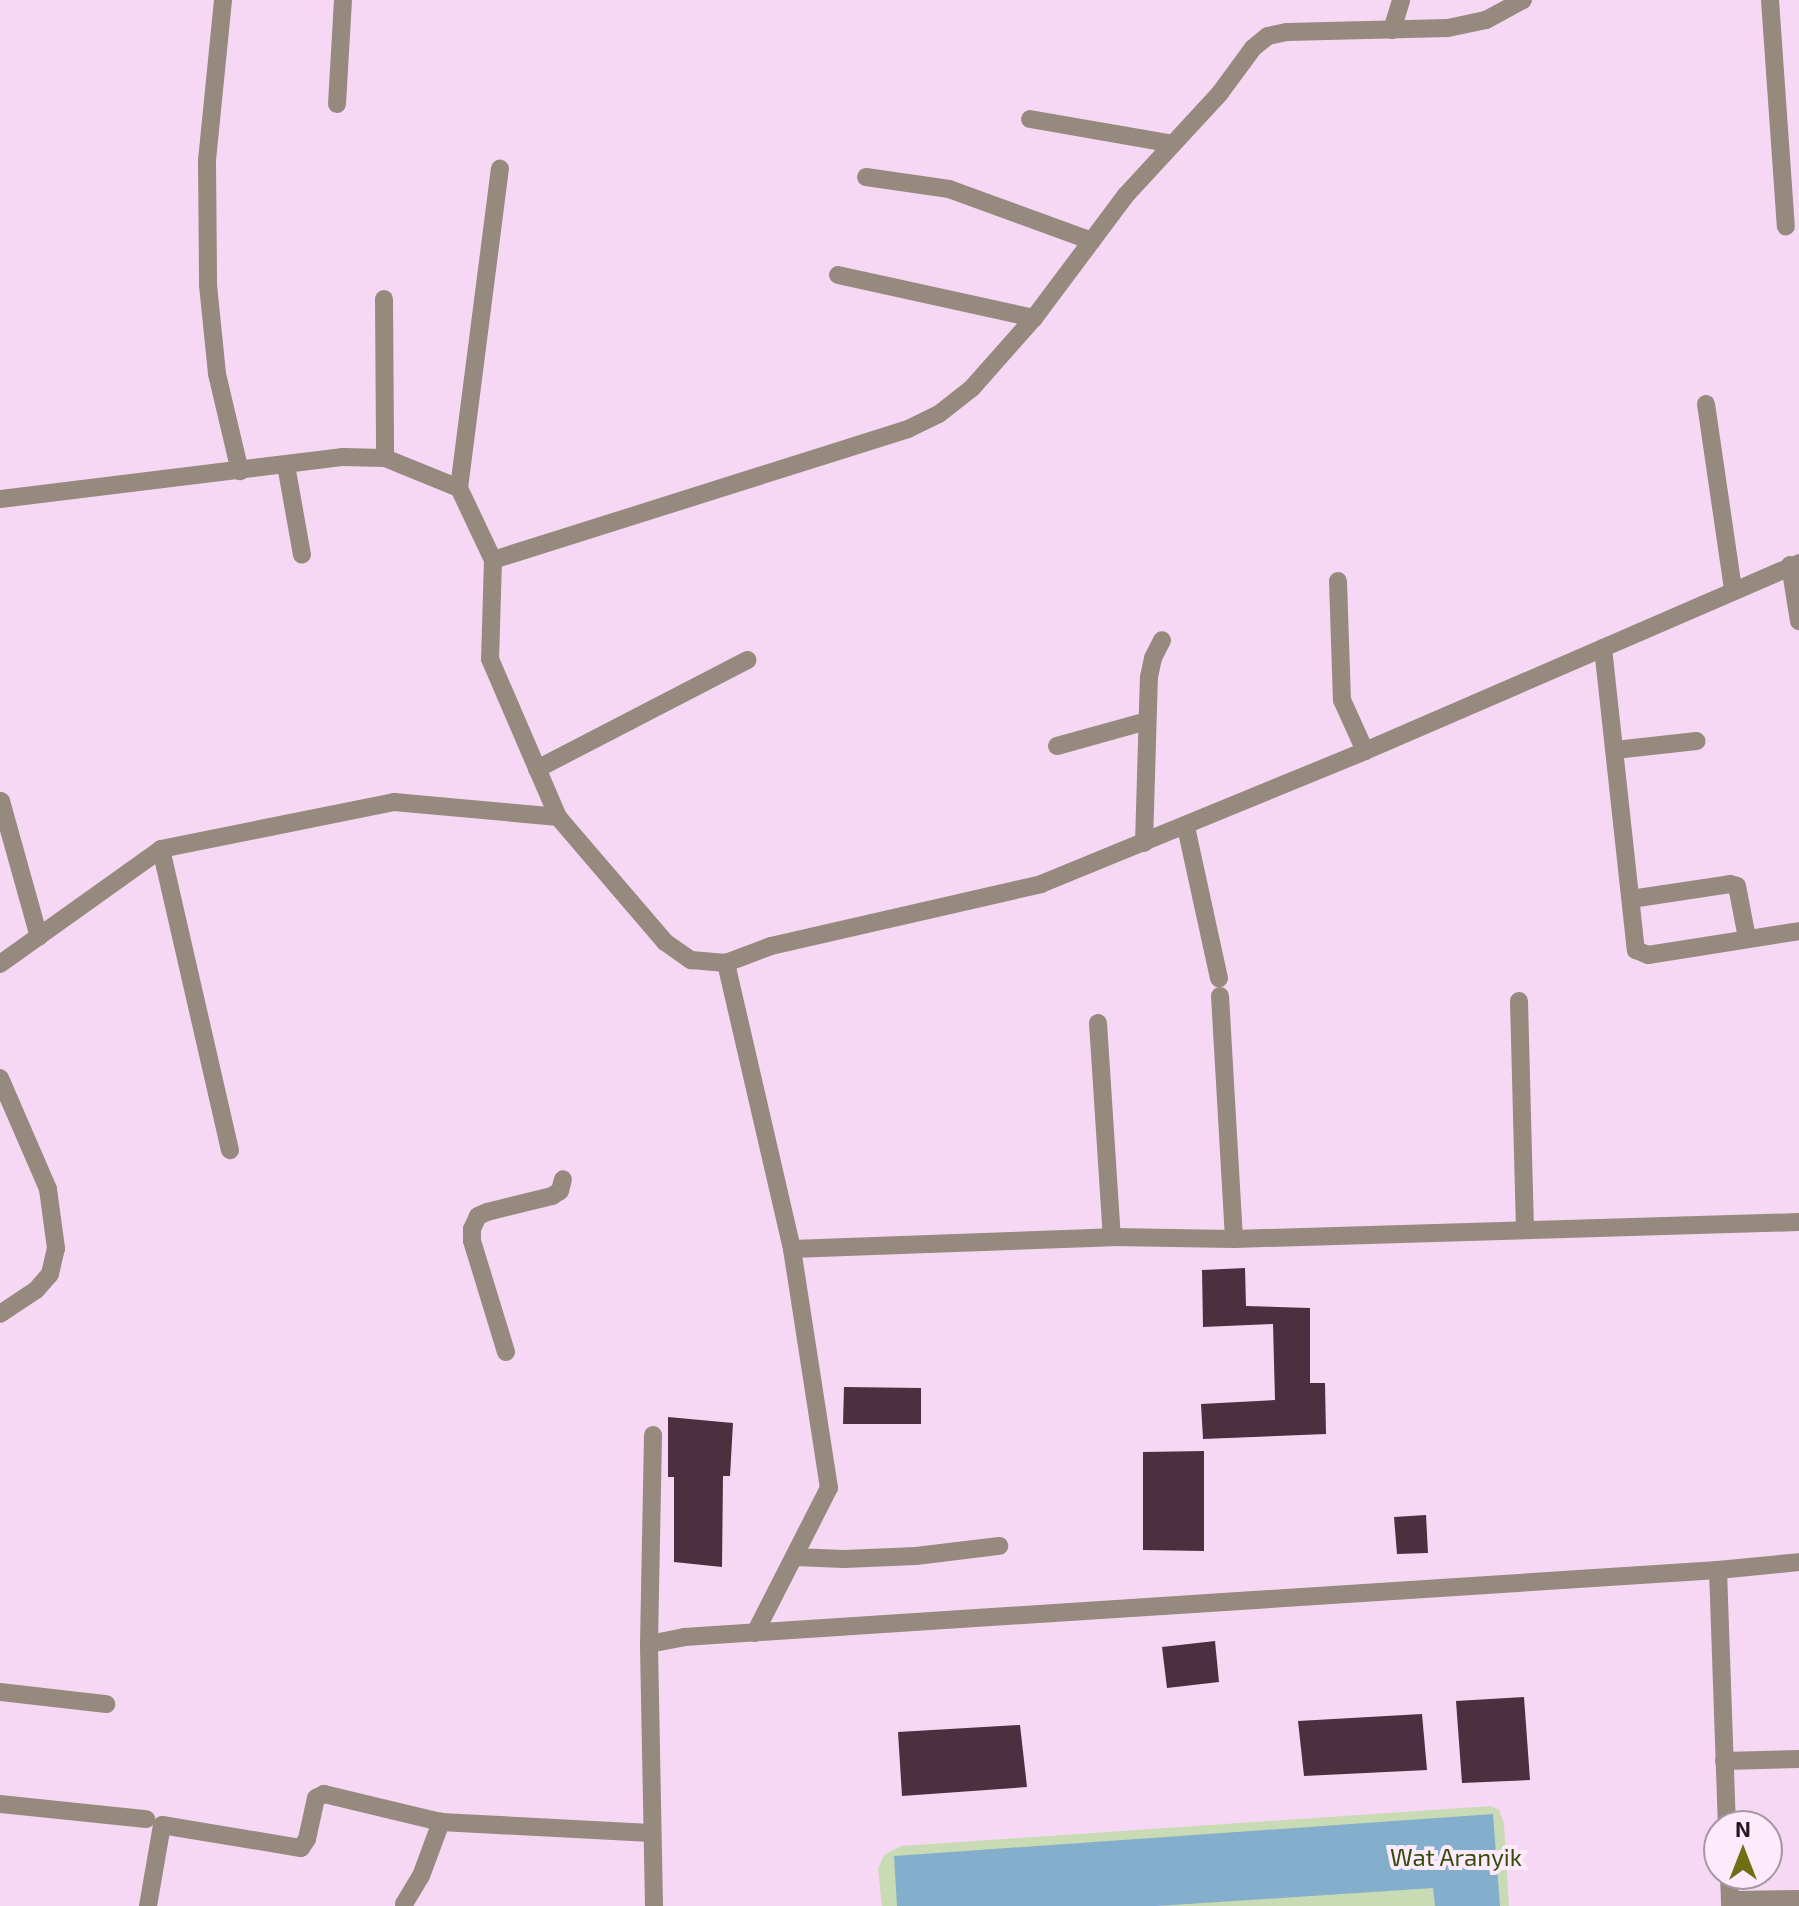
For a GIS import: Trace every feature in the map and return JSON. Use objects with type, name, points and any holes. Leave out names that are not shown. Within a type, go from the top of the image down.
[{"type":"street","points":[[223,0],[207,161],[208,285],[217,374],[240,471]]},
{"type":"street","points":[[337,104],[343,0]]},
{"type":"street","points":[[1392,30],[1401,0]]},
{"type":"street","points":[[493,560],[908,429],[939,414],[972,388],[1034,318],[1126,195],[1220,93],[1253,48],[1268,36],[1287,32],[1448,28],[1486,20],[1523,0]]},
{"type":"street","points":[[1770,0],[1786,226]]},
{"type":"street","points":[[1030,119],[1173,144]]},
{"type":"street","points":[[500,169],[459,488],[493,560],[490,659],[558,817],[665,942],[691,960],[726,963],[771,946],[1041,884],[1186,827],[1795,564],[1799,621]]},
{"type":"street","points":[[866,177],[949,189],[1092,241]]},
{"type":"street","points":[[838,275],[1034,318]]},
{"type":"street","points":[[384,299],[385,458]]},
{"type":"street","points":[[1706,404],[1733,590]]},
{"type":"street","points":[[0,492],[0,499],[343,457],[385,458],[459,488]]},
{"type":"street","points":[[286,465],[302,555]]},
{"type":"street","points":[[1338,581],[1342,700],[1365,751]]},
{"type":"street","points":[[1144,843],[1147,721],[1153,658],[1162,640]]},
{"type":"street","points":[[1603,648],[1639,954],[1799,931]]},
{"type":"street","points":[[537,769],[747,660]]},
{"type":"street","points":[[1057,746],[1147,721]]},
{"type":"street","points":[[1615,750],[1697,741]]},
{"type":"street","points":[[1,801],[39,937]]},
{"type":"street","points":[[0,964],[161,849],[394,802],[558,817]]},
{"type":"street","points":[[1186,827],[1220,987],[1234,1239]]},
{"type":"street","points":[[161,849],[230,1150]]},
{"type":"street","points":[[1631,899],[1730,884],[1737,886],[1747,938]]},
{"type":"street","points":[[726,963],[792,1249],[829,1488],[755,1633]]},
{"type":"street","points":[[1519,1001],[1525,1230]]},
{"type":"street","points":[[1098,1023],[1112,1237]]},
{"type":"street","points":[[0,1078],[48,1189],[56,1248],[50,1274],[36,1290],[0,1314]]},
{"type":"street","points":[[506,1352],[472,1241],[472,1229],[478,1216],[487,1212],[552,1196],[560,1191],[563,1179]]},
{"type":"street","points":[[792,1249],[1112,1237],[1234,1239],[1799,1222]]},
{"type":"street","points":[[653,1435],[649,1644],[654,1906]]},
{"type":"street","points":[[794,1557],[844,1559],[916,1556],[999,1546]]},
{"type":"street","points":[[649,1644],[684,1637],[1718,1570],[1799,1562]]},
{"type":"street","points":[[1718,1570],[1726,1810]]},
{"type":"street","points":[[0,1692],[106,1704]]},
{"type":"street","points":[[1724,1761],[1799,1759]]},
{"type":"street","points":[[148,1906],[162,1825],[301,1848],[307,1839],[316,1798],[324,1794],[441,1822],[651,1833]]},
{"type":"street","points":[[0,1804],[146,1819]]},
{"type":"street","points":[[404,1904],[421,1876],[441,1822]]},
{"type":"street","points":[[1730,1903],[1799,1899]]},
{"type":"green space","name":"Wat Aranyik","points":[[1491,1806],[1499,1810],[1504,1824],[1509,1906],[882,1906],[878,1869],[884,1855],[901,1846]]},
{"type":"water","name":"Wat Aranyik","points":[[1493,1814],[1500,1906],[1435,1906],[1433,1888],[1157,1906],[897,1906],[894,1856]]},
{"type":"building","points":[[1245,1268],[1246,1306],[1310,1308],[1310,1383],[1325,1383],[1326,1434],[1203,1439],[1201,1404],[1275,1400],[1273,1324],[1203,1327],[1202,1270]]},
{"type":"building","points":[[844,1387],[921,1388],[921,1424],[843,1424]]},
{"type":"building","points":[[668,1417],[733,1423],[730,1476],[723,1476],[722,1567],[674,1562],[674,1477],[668,1477]]},
{"type":"building","points":[[1204,1451],[1204,1551],[1143,1550],[1143,1452]]},
{"type":"building","points":[[1426,1515],[1428,1553],[1397,1554],[1394,1517]]},
{"type":"building","points":[[1215,1641],[1219,1682],[1167,1688],[1162,1647]]},
{"type":"building","points":[[1524,1697],[1530,1780],[1462,1783],[1456,1701]]},
{"type":"building","points":[[1422,1714],[1427,1770],[1304,1776],[1298,1721]]},
{"type":"building","points":[[1020,1725],[1027,1787],[902,1796],[898,1732]]}]
